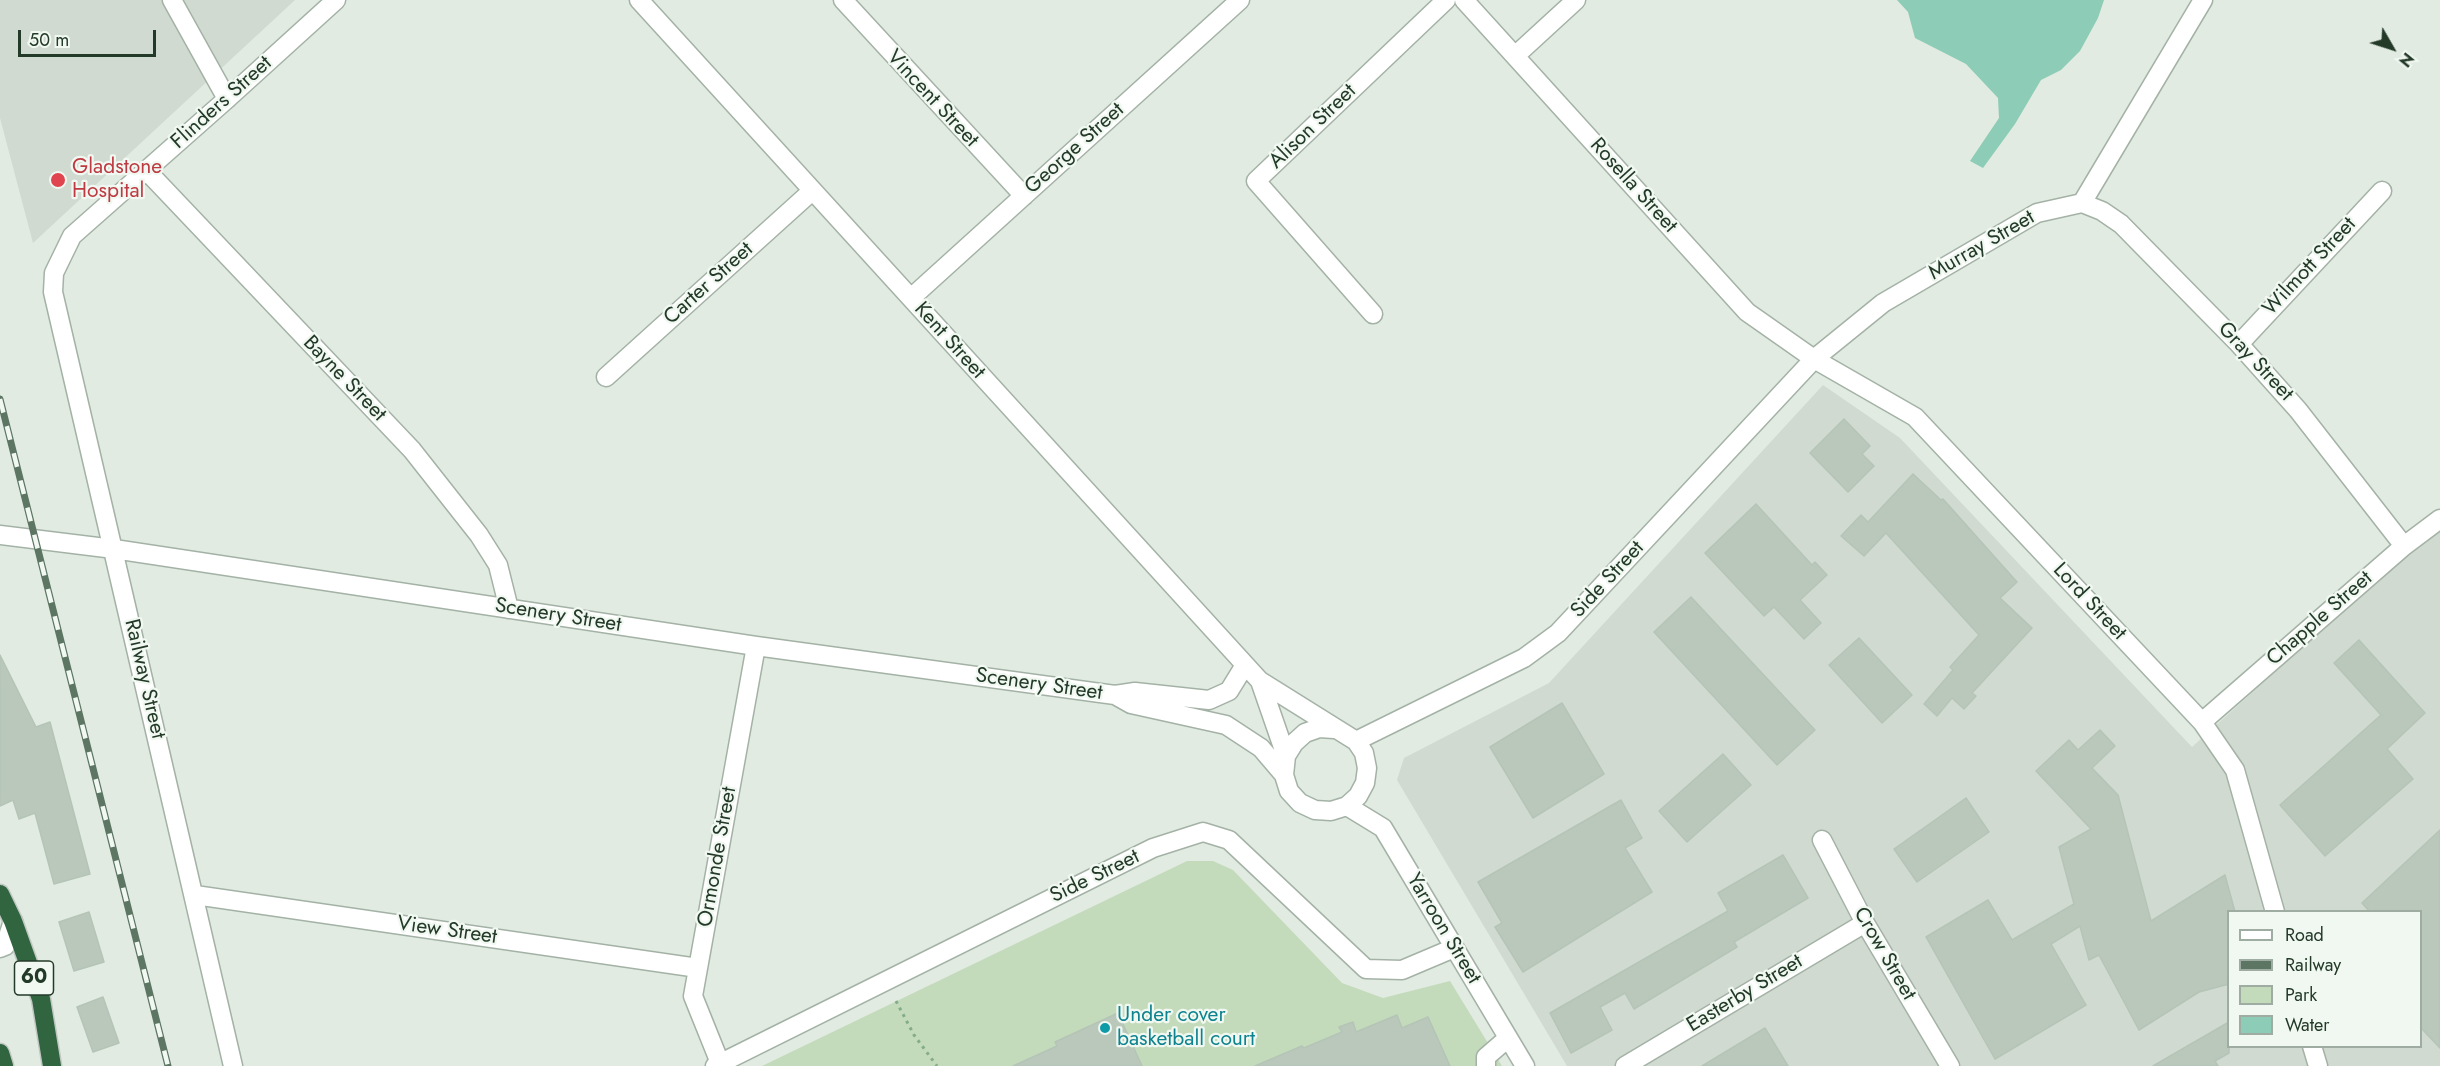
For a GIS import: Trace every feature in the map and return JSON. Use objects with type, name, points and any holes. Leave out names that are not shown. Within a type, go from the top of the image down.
[{"type":"highway","name":"60","points":[[0,894],[13,921],[41,999],[52,1066]]},
{"type":"highway","points":[[0,1053],[4,1066]]},
{"type":"street","points":[[172,0],[227,99]]},
{"type":"street","name":"Flinders Street","points":[[53,292],[54,273],[72,236],[336,0]]},
{"type":"street","name":"Kent Street","points":[[639,0],[1260,681],[1334,729]]},
{"type":"street","name":"Vincent Street","points":[[843,0],[858,20],[1024,196]]},
{"type":"street","name":"George Street","points":[[911,298],[1240,0]]},
{"type":"street","name":"Alison Street","points":[[1373,314],[1256,181],[1446,0]]},
{"type":"street","name":"Rosella Street","points":[[1464,0],[1747,312],[1814,358]]},
{"type":"street","points":[[1515,56],[1576,0]]},
{"type":"street","points":[[2082,203],[2203,0]]},
{"type":"street","name":"Bayne Street","points":[[146,170],[412,450],[479,535],[498,565],[509,609]]},
{"type":"street","name":"Carter Street","points":[[606,377],[812,191]]},
{"type":"street","name":"Wilmott Street","points":[[2239,344],[2382,191]]},
{"type":"street","name":"Gray Street","points":[[2082,203],[2102,211],[2121,224],[2239,344],[2298,410],[2404,546]]},
{"type":"street","name":"Murray Street","points":[[1814,358],[1883,303],[2026,219],[2037,213],[2082,203]]},
{"type":"street","name":"Railway Street","points":[[53,292],[233,1066]]},
{"type":"street","name":"Lord Street","points":[[1814,358],[1915,417],[2202,722],[2235,770],[2274,910]]},
{"type":"street","name":"Side Street","points":[[1356,741],[1524,658],[1558,633],[1814,358]]},
{"type":"street","name":"Chapple Street","points":[[2202,722],[2404,546],[2440,519]]},
{"type":"street","name":"Scenery Street","points":[[0,535],[114,549],[756,646],[1115,696],[1135,692],[1209,700],[1229,691],[1245,665]]},
{"type":"street","name":"Ormonde Street","points":[[718,1065],[693,996],[756,646]]},
{"type":"street","name":"Kent Street","points":[[1260,681],[1286,756]]},
{"type":"street","name":"Scenery Street","points":[[1115,696],[1131,705],[1226,725],[1262,748],[1284,776]]},
{"type":"street","points":[[1319,728],[1334,729],[1346,733],[1356,741],[1364,753],[1367,768],[1365,783],[1358,796],[1347,806],[1331,811],[1315,810],[1300,803],[1289,791],[1284,776],[1286,756],[1294,743],[1305,733],[1319,728]]},
{"type":"street","name":"Yarroon Street","points":[[1347,806],[1383,828],[1525,1066]]},
{"type":"street","name":"Side Street","points":[[718,1065],[1153,848],[1203,832],[1229,840],[1366,969],[1402,970],[1454,948]]},
{"type":"street","name":"Crow Street","points":[[1822,840],[1865,923],[1950,1066]]},
{"type":"street","name":"View Street","points":[[195,895],[698,968]]},
{"type":"street","points":[[0,948],[5,946],[13,921]]},
{"type":"street","name":"Easterby Street","points":[[1625,1066],[1865,923]]},
{"type":"street","points":[[1486,1066],[1486,1057],[1508,1038]]},
{"type":"street","points":[[2312,1048],[2318,1066]]},
{"type":"path","points":[[896,1001],[914,1035],[937,1066]]},
{"type":"shaded area","name":"Gladstone Hospital","points":[[0,0],[295,0],[33,243],[0,118]]},
{"type":"shaded area","points":[[1823,385],[1900,438],[2192,747],[2424,537],[2440,529],[2440,1066],[1567,1066],[1397,780],[1404,758],[1549,683]]},
{"type":"green space","points":[[1187,861],[1213,861],[1233,870],[1342,983],[1383,998],[1450,981],[1502,1066],[762,1066]]},
{"type":"water","points":[[1897,0],[2104,0],[2098,18],[2080,51],[2061,70],[2041,80],[2015,124],[1983,168],[1970,161],[1999,118],[1998,98],[1966,64],[1915,38],[1908,12]]},
{"type":"building","points":[[1844,419],[1870,446],[1862,454],[1874,466],[1848,492],[1810,453]]},
{"type":"building","points":[[1913,474],[1941,500],[1943,499],[2017,582],[2000,598],[2032,628],[1972,693],[1976,696],[1964,709],[1952,698],[1937,716],[1924,704],[1953,670],[1950,667],[1979,635],[1886,533],[1864,556],[1841,536],[1861,515],[1868,522]]},
{"type":"building","points":[[1756,504],[1812,565],[1815,562],[1827,575],[1800,600],[1821,623],[1804,639],[1774,607],[1764,616],[1705,553]]},
{"type":"building","points":[[1691,597],[1815,730],[1777,765],[1654,632]]},
{"type":"building","points":[[1859,638],[1912,695],[1882,723],[1829,665]]},
{"type":"building","points":[[2359,640],[2425,713],[2387,749],[2413,779],[2325,856],[2280,805],[2381,715],[2334,663]]},
{"type":"building","points":[[0,655],[36,727],[50,722],[90,874],[54,884],[35,813],[19,819],[13,800],[0,806]]},
{"type":"building","points":[[1562,703],[1604,774],[1533,818],[1490,747]]},
{"type":"building","points":[[2100,730],[2115,746],[2092,768],[2118,795],[2151,921],[2225,875],[2234,910],[2227,910],[2227,985],[2199,992],[2139,1030],[2099,955],[2089,960],[2080,926],[2051,944],[2086,1005],[1995,1059],[1926,937],[1988,900],[2012,940],[2074,904],[2059,847],[2091,829],[2036,771],[2069,740],[2078,750]]},
{"type":"building","points":[[1723,754],[1751,785],[1687,842],[1659,811]]},
{"type":"building","points":[[1966,798],[1989,832],[1917,882],[1894,849]]},
{"type":"building","points":[[1621,800],[1642,838],[1625,848],[1652,892],[1523,972],[1495,927],[1502,923],[1478,882]]},
{"type":"building","points":[[2440,830],[2440,1048],[2422,1029],[2422,910],[2368,910],[2362,903]]},
{"type":"building","points":[[1783,855],[1808,898],[1734,942],[1737,947],[1634,1009],[1625,993],[1600,1007],[1612,1030],[1571,1053],[1550,1013],[1728,911],[1718,893]]},
{"type":"building","points":[[89,912],[104,962],[74,971],[59,922]]},
{"type":"building","points":[[103,997],[119,1043],[93,1052],[77,1007]]},
{"type":"building","name":"Under cover basketball court","points":[[1118,1013],[1142,1066],[1013,1066],[1057,1046],[1055,1042]]},
{"type":"building","points":[[1397,1015],[1402,1028],[1428,1017],[1450,1066],[1255,1066],[1342,1032],[1339,1027],[1353,1022],[1356,1032]]},
{"type":"building","points":[[2227,1023],[2229,1053],[2215,1061],[2218,1066],[2153,1066]]},
{"type":"building","points":[[1765,1028],[1788,1066],[1702,1066]]},
{"type":"railway","points":[[0,399],[168,1066]]},
{"type":"place","name":"Gladstone Hospital","points":[[58,180]]},
{"type":"place","name":"Under cover basketball court","points":[[1105,1028]]}]
